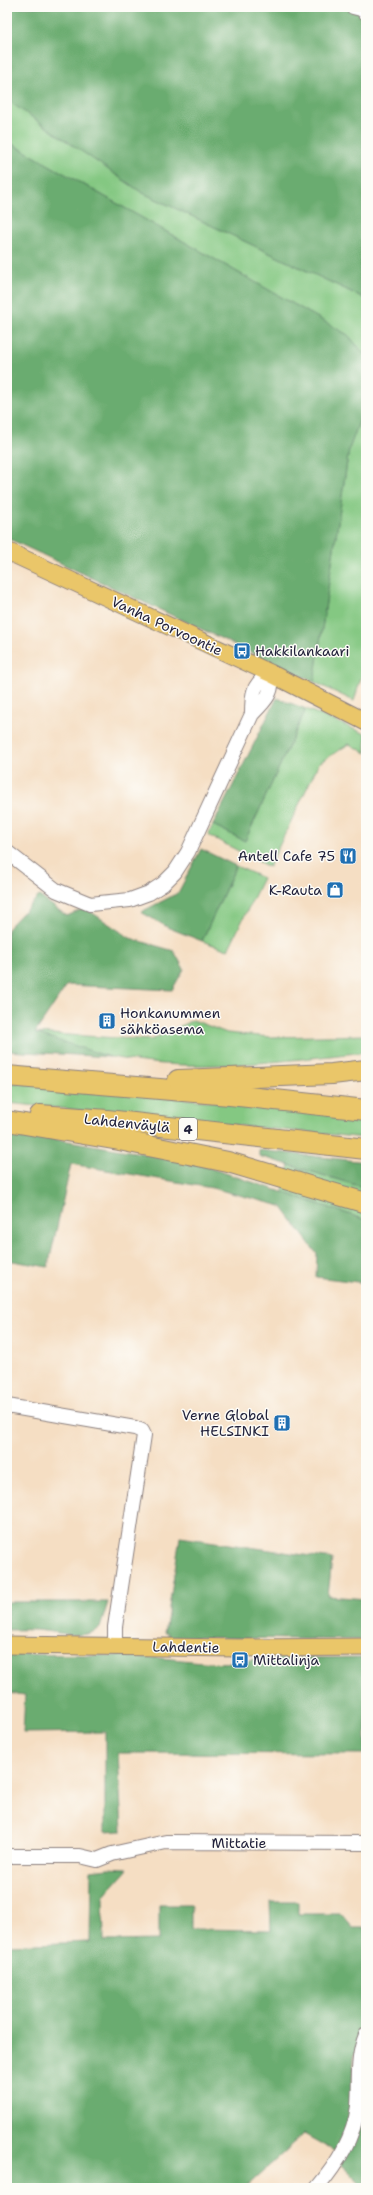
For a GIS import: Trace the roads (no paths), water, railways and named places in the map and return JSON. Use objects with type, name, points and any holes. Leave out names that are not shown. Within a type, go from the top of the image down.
[{"type":"highway","points":[[109,1084],[332,1074],[366,1070]]},
{"type":"highway","points":[[7,1076],[109,1084],[366,1110]]},
{"type":"highway","name":"Lahdenväylä","points":[[7,1112],[107,1120],[366,1148]]},
{"type":"highway","points":[[7,1121],[119,1140],[228,1162],[366,1203]]},
{"type":"main road","name":"Vanha Porvoontie","points":[[7,551],[270,673],[348,711],[366,722]]},
{"type":"main road","name":"Vanha Porvoontie","points":[[348,711],[366,715]]},
{"type":"main road","name":"Lahdentie","points":[[7,1645],[114,1647],[366,1646]]},
{"type":"street","points":[[353,7],[366,13]]},
{"type":"street","points":[[7,852],[56,890],[90,904],[130,900],[149,893],[163,884],[174,872],[188,852],[252,714],[264,703],[271,691],[273,684],[270,673]]},
{"type":"street","points":[[7,1406],[136,1428],[142,1431],[144,1435],[115,1627],[114,1647]]},
{"type":"street","name":"Mittatie","points":[[7,1856],[80,1856],[97,1860],[112,1854],[166,1842],[366,1843]]},
{"type":"street","points":[[317,2188],[342,2155],[355,2121],[360,2058],[366,2035]]},
{"type":"place","name":"Hakkilankaari","points":[[242,651]]},
{"type":"place","name":"Antell Cafe 75","points":[[348,856]]},
{"type":"place","name":"K-Rauta","points":[[335,890]]},
{"type":"place","name":"Honkanummen sähköasema","points":[[107,1021]]},
{"type":"place","name":"Verne Global HELSINKI","points":[[282,1423]]},
{"type":"place","name":"Mittalinja","points":[[240,1660]]}]
